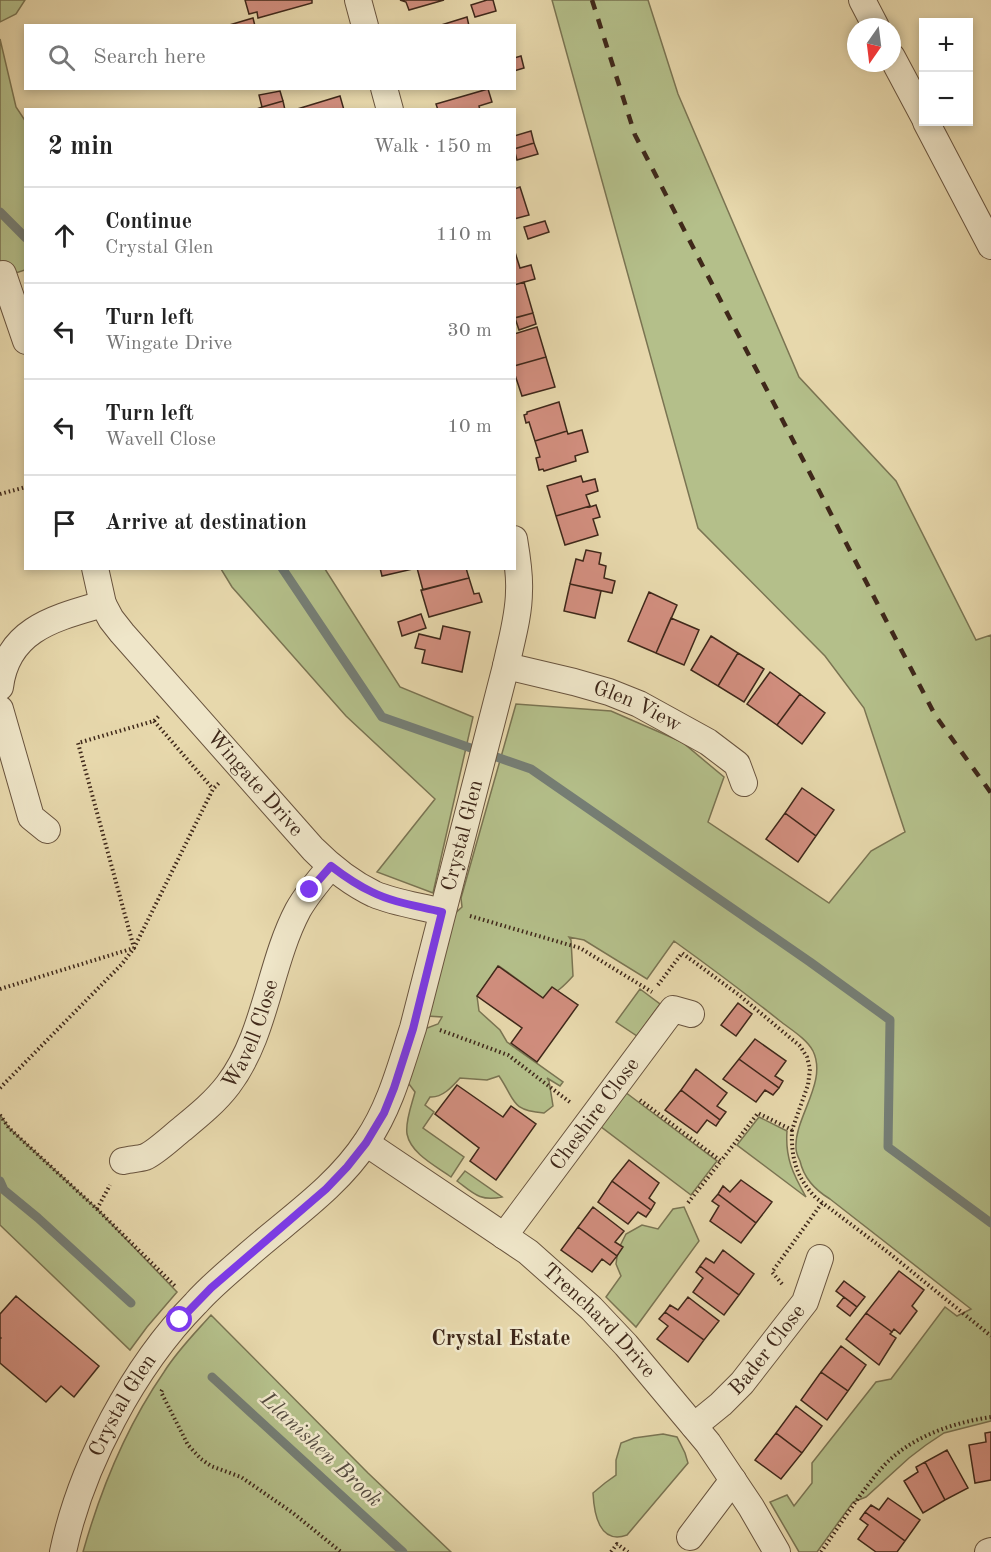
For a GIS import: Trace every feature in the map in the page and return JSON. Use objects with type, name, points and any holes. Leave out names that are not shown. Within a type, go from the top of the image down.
[{"type":"street","points":[[358,0],[364,24]]},
{"type":"street","points":[[862,0],[871,18]]},
{"type":"street","points":[[900,72],[919,108]]},
{"type":"street","points":[[385,90],[389,108]]},
{"type":"street","points":[[928,126],[991,246]]},
{"type":"street","points":[[3,274],[24,335]]},
{"type":"street","name":"Crystal Glen","points":[[63,1552],[80,1495],[104,1436],[143,1368],[158,1347],[211,1288],[326,1189],[366,1143],[384,1113],[413,1029],[506,666],[519,593],[516,550]]},
{"type":"street","name":"Wingate Drive","points":[[95,570],[103,604],[111,619],[313,849],[331,866],[374,894],[442,912]]},
{"type":"street","points":[[0,687],[7,660],[15,646],[27,635],[44,624],[103,604]]},
{"type":"street","name":"Glen View","points":[[506,666],[609,692],[639,704],[708,742],[738,764],[744,783]]},
{"type":"street","points":[[0,709],[31,817],[47,830]]},
{"type":"street","name":"Wavell Close","points":[[123,1161],[147,1156],[199,1115],[229,1084],[253,1037],[298,911],[310,890],[331,866]]},
{"type":"street","name":"Cheshire Close","points":[[504,1236],[673,1009],[691,1014]]},
{"type":"street","name":"Trenchard Drive","points":[[366,1143],[504,1236],[548,1269],[591,1308],[634,1353],[708,1443],[751,1507],[777,1552]]},
{"type":"street","name":"Bader Close","points":[[694,1426],[742,1383],[805,1302],[820,1258]]},
{"type":"street","points":[[690,1537],[733,1480]]},
{"type":"path","points":[[0,494],[24,488]]},
{"type":"path","points":[[134,948],[78,743],[154,721],[180,698]]},
{"type":"path","points":[[154,721],[213,789]]},
{"type":"path","points":[[0,1088],[122,964],[134,948],[213,789],[240,768]]},
{"type":"path","points":[[470,916],[580,948],[653,993],[681,953],[739,995],[800,1046],[807,1057],[810,1069],[808,1085],[792,1130],[791,1148],[795,1167],[808,1189],[816,1198],[889,1252],[991,1336]]},
{"type":"path","points":[[0,989],[134,948]]},
{"type":"path","points":[[429,1027],[508,1055],[578,1109]]},
{"type":"path","points":[[638,1099],[721,1161]]},
{"type":"path","points":[[687,1204],[758,1113],[792,1130]]},
{"type":"path","points":[[0,1115],[9,1128],[97,1209],[181,1293]]},
{"type":"path","points":[[163,1387],[162,1392],[188,1445],[201,1460],[241,1477],[293,1513],[342,1552]]},
{"type":"path","points":[[821,1552],[880,1470],[907,1446],[935,1432],[976,1419],[991,1417]]},
{"type":"path","points":[[611,1552],[617,1544],[628,1552]]},
{"type":"green space","points":[[0,0],[25,0],[16,14],[0,22]]},
{"type":"green space","points":[[552,0],[648,0],[678,94],[799,377],[896,481],[976,640],[991,635],[991,1421],[944,1433],[926,1445],[866,1497],[853,1502],[817,1552],[799,1552],[770,1502],[787,1495],[794,1506],[812,1483],[812,1463],[876,1382],[891,1379],[945,1307],[957,1316],[971,1309],[820,1192],[807,1179],[796,1148],[800,1125],[816,1075],[813,1051],[807,1042],[674,941],[647,979],[584,940],[569,937],[573,976],[556,992],[543,998],[499,966],[477,996],[479,1011],[500,1030],[507,1042],[563,1082],[560,1086],[547,1078],[553,1106],[544,1113],[519,1107],[499,1076],[487,1080],[460,1078],[443,1094],[430,1097],[425,1105],[434,1112],[423,1128],[464,1157],[451,1177],[413,1148],[407,1134],[408,1118],[415,1092],[406,1080],[419,1031],[438,1024],[442,1017],[427,1016],[449,919],[462,907],[461,898],[516,704],[611,711],[682,742],[724,777],[708,822],[829,903],[871,851],[905,832],[864,708],[825,656],[698,528]]},
{"type":"green space","points":[[0,39],[16,107],[24,119],[24,270],[0,278]]},
{"type":"green space","points":[[222,570],[326,570],[400,687],[473,717],[433,893],[377,872],[435,799],[346,716],[232,587]]},
{"type":"green space","points":[[640,989],[660,1004],[637,1036],[616,1022]]},
{"type":"green space","points":[[625,1092],[717,1161],[691,1195],[600,1126]]},
{"type":"green space","points":[[0,1115],[9,1128],[97,1209],[177,1292],[130,1350],[0,1225]]},
{"type":"green space","points":[[759,1117],[787,1131],[787,1149],[791,1166],[806,1197],[737,1145]]},
{"type":"green space","points":[[465,1171],[502,1197],[488,1198],[472,1193],[457,1181]]},
{"type":"green space","points":[[684,1207],[699,1241],[636,1327],[606,1297],[621,1276],[616,1264],[618,1250],[626,1234],[642,1225],[658,1229],[673,1209]]},
{"type":"green space","points":[[211,1315],[368,1473],[451,1552],[83,1552],[98,1505],[126,1436],[150,1393],[175,1357]]},
{"type":"green space","points":[[663,1434],[677,1437],[688,1463],[627,1535],[618,1537],[610,1535],[604,1531],[597,1518],[593,1493],[616,1475],[616,1460],[621,1443],[634,1438]]},
{"type":"building","points":[[245,0],[312,0],[312,3],[258,18],[257,12],[249,14]]},
{"type":"building","points":[[400,0],[444,0],[409,10],[406,2]]},
{"type":"building","points":[[493,0],[496,11],[475,17],[471,5]]},
{"type":"building","points":[[467,17],[469,24],[444,24]]},
{"type":"building","points":[[253,18],[254,24],[233,24]]},
{"type":"building","points":[[521,56],[524,68],[516,70],[516,57]]},
{"type":"building","points":[[485,90],[488,90],[492,102],[479,106],[480,108],[437,108],[436,104]]},
{"type":"building","points":[[280,91],[283,101],[262,107],[259,95]]},
{"type":"building","points":[[340,96],[343,108],[301,108]]},
{"type":"building","points":[[283,101],[285,108],[259,108]]},
{"type":"building","points":[[531,131],[534,143],[516,148],[516,135]]},
{"type":"building","points":[[534,143],[538,154],[517,160],[516,148]]},
{"type":"building","points":[[520,187],[529,215],[516,218],[516,188]]},
{"type":"building","points":[[545,221],[549,232],[528,239],[524,227]]},
{"type":"building","points":[[516,255],[520,268],[531,265],[535,279],[516,284]]},
{"type":"building","points":[[524,282],[533,313],[516,317],[516,284]]},
{"type":"building","points":[[533,313],[536,324],[519,330],[516,318]]},
{"type":"building","points":[[537,327],[546,357],[516,365],[516,333]]},
{"type":"building","points":[[546,357],[555,387],[522,396],[516,378],[516,365]]},
{"type":"building","points":[[559,402],[567,431],[535,441],[529,422],[526,423],[524,415]]},
{"type":"building","points":[[582,430],[588,452],[575,456],[576,461],[544,471],[539,470],[536,458],[540,457],[535,441],[567,431],[568,434]]},
{"type":"building","points":[[581,476],[583,482],[595,479],[598,491],[586,495],[590,506],[556,516],[547,486]]},
{"type":"building","points":[[596,505],[600,517],[593,519],[598,535],[565,545],[556,516]]},
{"type":"building","points":[[586,550],[601,553],[599,564],[606,566],[604,578],[615,581],[612,593],[570,584],[576,559],[583,561]]},
{"type":"building","points":[[380,570],[409,570],[382,576]]},
{"type":"building","points":[[418,570],[467,570],[469,578],[423,590]]},
{"type":"building","points":[[469,578],[474,594],[479,593],[482,602],[429,617],[421,590]]},
{"type":"building","points":[[570,584],[601,591],[595,618],[564,611]]},
{"type":"building","points":[[649,592],[677,605],[656,653],[628,641]]},
{"type":"building","points":[[421,614],[426,628],[402,636],[398,622]]},
{"type":"building","points":[[671,618],[699,630],[684,665],[656,653]]},
{"type":"building","points":[[443,626],[470,632],[462,672],[422,663],[425,650],[415,648],[419,634],[440,639]]},
{"type":"building","points":[[711,636],[738,653],[718,686],[691,670]]},
{"type":"building","points":[[738,653],[764,669],[744,702],[718,686]]},
{"type":"building","points":[[770,672],[800,694],[777,725],[747,704]]},
{"type":"building","points":[[800,694],[825,713],[802,744],[777,725]]},
{"type":"building","points":[[802,788],[834,810],[816,836],[785,813]]},
{"type":"building","points":[[785,813],[816,836],[798,862],[766,839]]},
{"type":"building","points":[[498,966],[543,998],[552,987],[578,1005],[537,1062],[511,1043],[522,1028],[477,996]]},
{"type":"building","points":[[738,1003],[752,1014],[736,1036],[721,1025]]},
{"type":"building","points":[[755,1039],[786,1061],[775,1076],[783,1081],[779,1088],[739,1059]]},
{"type":"building","points":[[739,1059],[779,1088],[773,1095],[765,1090],[756,1102],[723,1079]]},
{"type":"building","points":[[696,1069],[727,1093],[717,1106],[726,1112],[720,1120],[681,1090]]},
{"type":"building","points":[[457,1085],[503,1117],[511,1106],[536,1124],[496,1180],[470,1161],[479,1148],[435,1114]]},
{"type":"building","points":[[681,1090],[720,1120],[716,1126],[707,1120],[697,1133],[665,1110]]},
{"type":"building","points":[[629,1160],[659,1183],[649,1198],[655,1203],[651,1210],[612,1181]]},
{"type":"building","points":[[741,1180],[772,1202],[756,1223],[718,1194],[723,1186],[730,1192]]},
{"type":"building","points":[[612,1181],[651,1210],[646,1217],[638,1212],[628,1224],[598,1202]]},
{"type":"building","points":[[718,1194],[756,1223],[741,1243],[710,1221],[719,1206],[712,1201]]},
{"type":"building","points":[[593,1207],[624,1231],[615,1242],[623,1247],[617,1256],[578,1227]]},
{"type":"building","points":[[578,1227],[617,1256],[610,1265],[602,1259],[592,1272],[561,1250]]},
{"type":"building","points":[[723,1250],[754,1274],[739,1295],[700,1266],[706,1258],[714,1263]]},
{"type":"building","points":[[700,1266],[739,1295],[724,1315],[693,1292],[703,1278],[696,1272]]},
{"type":"building","points":[[899,1271],[924,1290],[912,1306],[917,1311],[900,1334],[894,1329],[892,1332],[866,1313]]},
{"type":"building","points":[[844,1281],[865,1297],[857,1307],[836,1291]]},
{"type":"building","points":[[16,1296],[99,1366],[74,1397],[61,1386],[46,1402],[0,1363],[0,1314]]},
{"type":"building","points":[[688,1297],[719,1321],[704,1340],[665,1312],[670,1305],[678,1310]]},
{"type":"building","points":[[844,1297],[857,1307],[850,1316],[837,1306]]},
{"type":"building","points":[[665,1312],[704,1340],[688,1362],[657,1339],[668,1326],[659,1319]]},
{"type":"building","points":[[866,1313],[892,1332],[890,1334],[896,1338],[879,1365],[846,1339]]},
{"type":"building","points":[[841,1346],[866,1365],[848,1391],[821,1372]]},
{"type":"building","points":[[821,1372],[848,1391],[827,1420],[801,1400]]},
{"type":"building","points":[[796,1406],[822,1426],[802,1453],[776,1433]]},
{"type":"building","points":[[991,1432],[991,1480],[975,1483],[969,1445],[986,1442],[985,1433]]},
{"type":"building","points":[[776,1433],[802,1453],[781,1479],[755,1460]]},
{"type":"building","points":[[947,1450],[968,1488],[945,1500],[925,1462]]},
{"type":"building","points":[[925,1462],[945,1500],[923,1513],[904,1481],[918,1472],[916,1467]]},
{"type":"building","points":[[888,1498],[920,1520],[905,1541],[865,1512],[871,1505],[879,1510]]},
{"type":"building","points":[[865,1512],[905,1541],[897,1552],[876,1552],[858,1539],[868,1525],[860,1519]]},
{"type":"waterway","points":[[0,212],[24,236]]},
{"type":"waterway","points":[[283,570],[382,717],[531,769],[890,1020],[888,1147],[991,1223]]},
{"type":"waterway","name":"Llanishen Brook","points":[[0,1181],[4,1190],[131,1303]]},
{"type":"waterway","name":"Llanishen Brook","points":[[212,1377],[403,1552]]},
{"type":"railway","points":[[592,0],[635,135],[935,715],[991,793]]},
{"type":"district","name":"Crystal Estate","points":[[501,1339]]},
{"type":"route","points":[[180,1320],[211,1288],[326,1189],[347,1167],[366,1143],[384,1113],[413,1029],[442,912],[374,894],[331,866],[310,890]]}]
